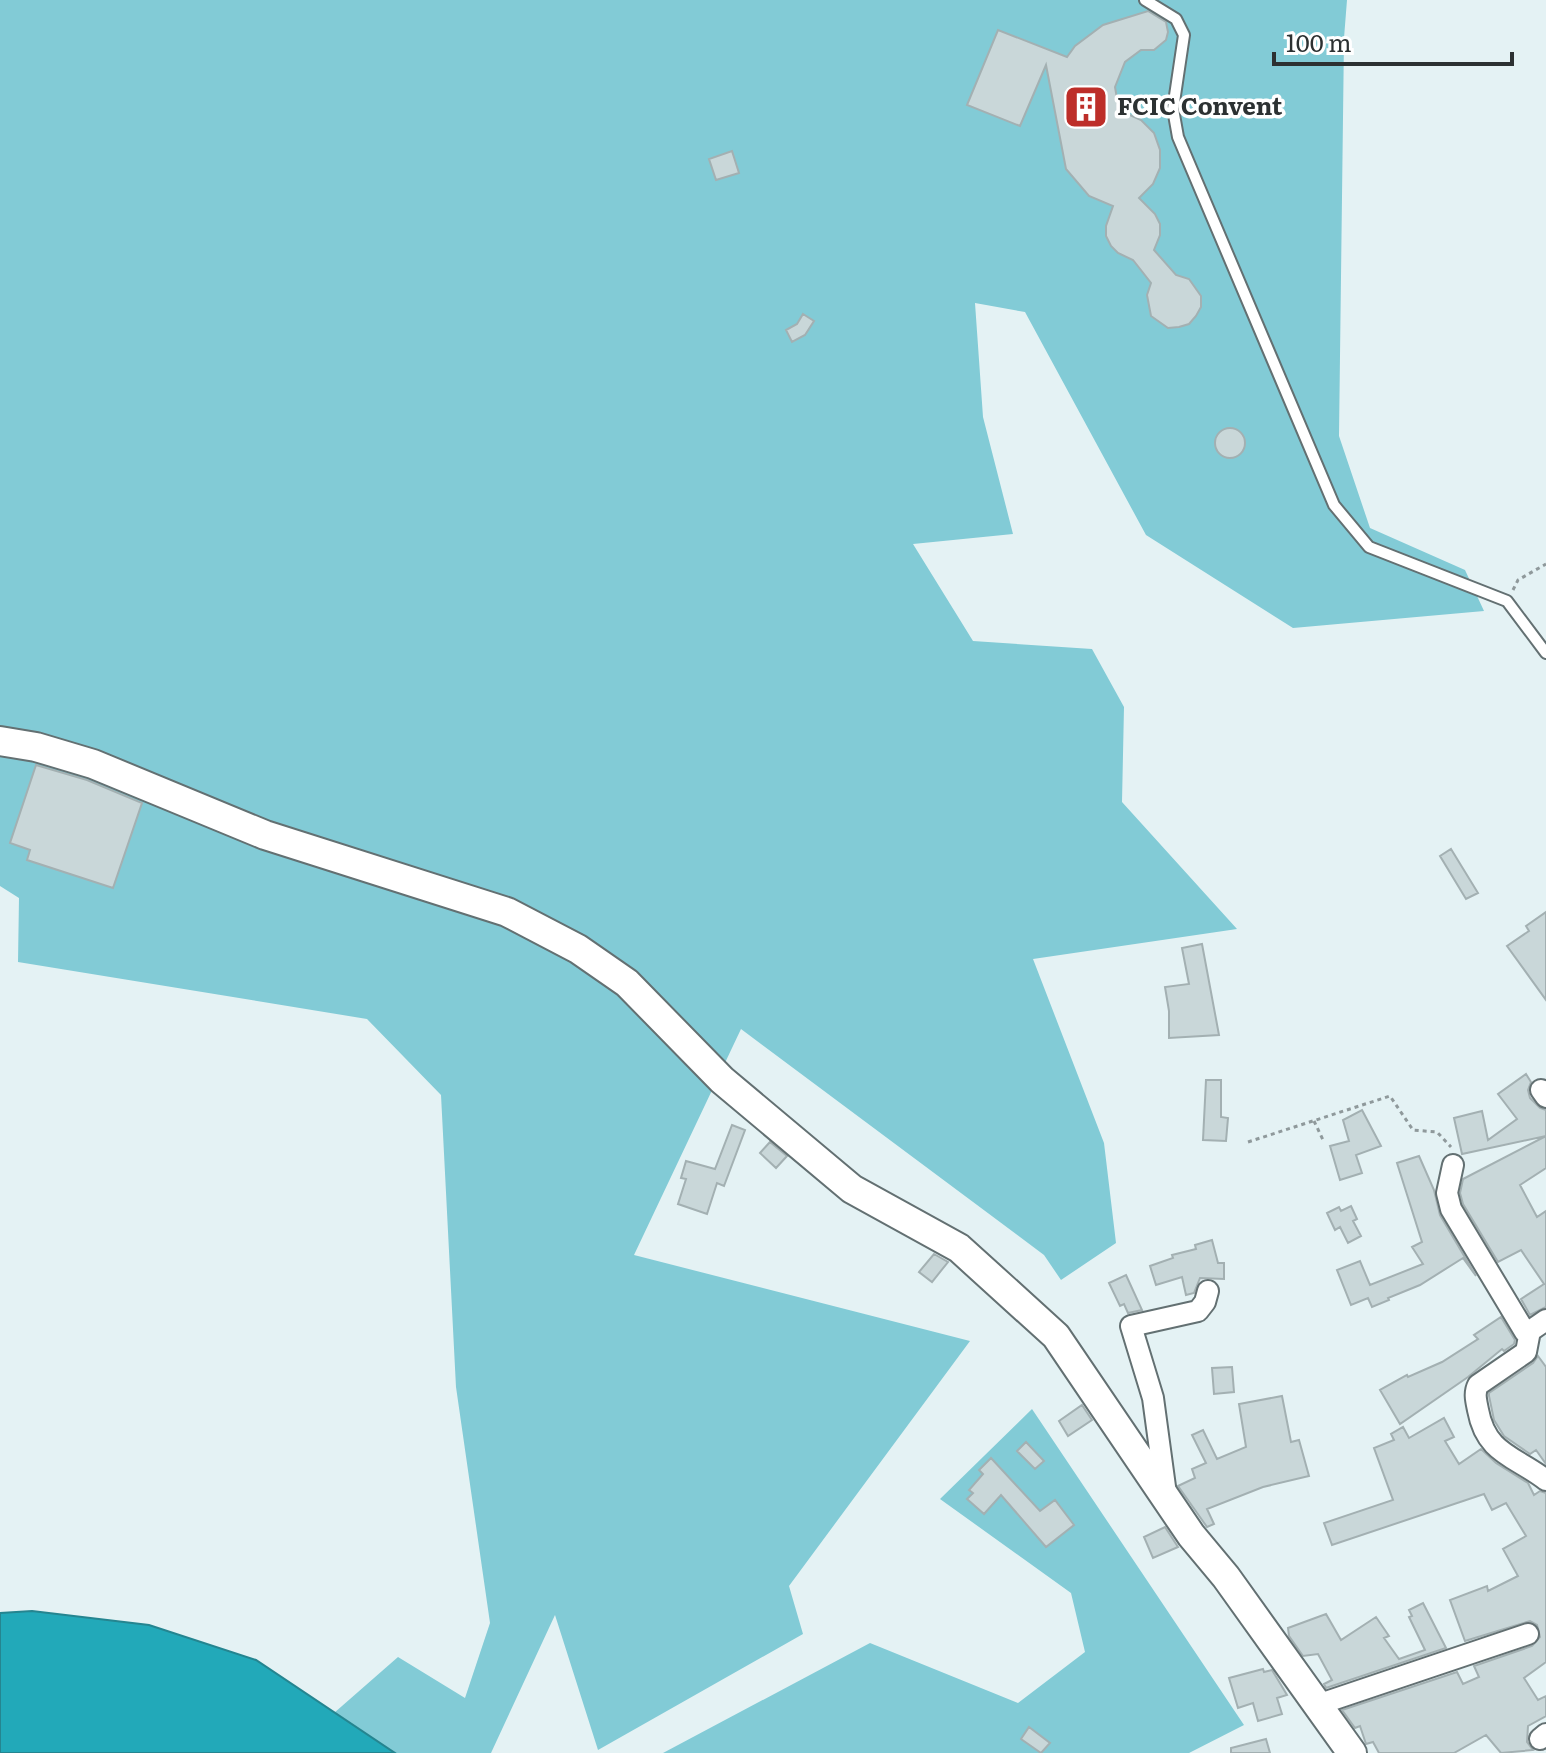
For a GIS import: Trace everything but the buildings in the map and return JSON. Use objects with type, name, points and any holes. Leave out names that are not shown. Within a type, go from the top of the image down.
[{"type":"street","points":[[0,741],[36,747],[93,764],[265,835],[507,912],[578,949],[627,983],[722,1080],[852,1189],[959,1248],[1056,1336],[1167,1498],[1352,1753]]},
{"type":"street","points":[[1453,1165],[1447,1193],[1451,1209],[1529,1334]]},
{"type":"street","points":[[1167,1498],[1153,1398],[1131,1326],[1198,1311],[1208,1291]]},
{"type":"street","points":[[1546,1320],[1529,1334],[1526,1352],[1478,1385],[1476,1399],[1480,1422],[1490,1441],[1506,1457],[1546,1480]]},
{"type":"street","points":[[1317,1705],[1528,1634]]},
{"type":"lane","points":[[1145,0],[1176,19],[1184,35],[1173,109],[1178,137],[1334,505],[1369,547],[1507,601],[1546,653]]},
{"type":"path","points":[[1507,601],[1518,580],[1546,564]]},
{"type":"path","points":[[1248,1142],[1390,1096],[1413,1130],[1439,1133],[1452,1148],[1453,1165]]},
{"type":"path","points":[[1314,1121],[1324,1142]]},
{"type":"shaded area","points":[[0,0],[1347,0],[1339,436],[1370,528],[1465,570],[1484,611],[1293,628],[1146,535],[1025,312],[975,303],[983,417],[1013,534],[913,544],[973,641],[1092,649],[1124,707],[1122,802],[1237,929],[1033,959],[1104,1143],[1116,1243],[1061,1280],[1044,1255],[741,1029],[634,1255],[970,1341],[789,1586],[803,1634],[598,1750],[555,1615],[491,1753],[395,1753],[334,1713],[398,1657],[465,1698],[490,1623],[456,1387],[441,1095],[367,1019],[18,962],[19,898],[0,886]]},
{"type":"shaded area","points":[[1032,1409],[1244,1725],[1189,1753],[663,1753],[870,1643],[1018,1703],[1085,1652],[1071,1593],[940,1499]]},
{"type":"shaded area","points":[[32,1611],[149,1625],[256,1660],[395,1753],[0,1753],[0,1613]]},
{"type":"place","name":"FCIC Convent","points":[[1086,107]]}]
